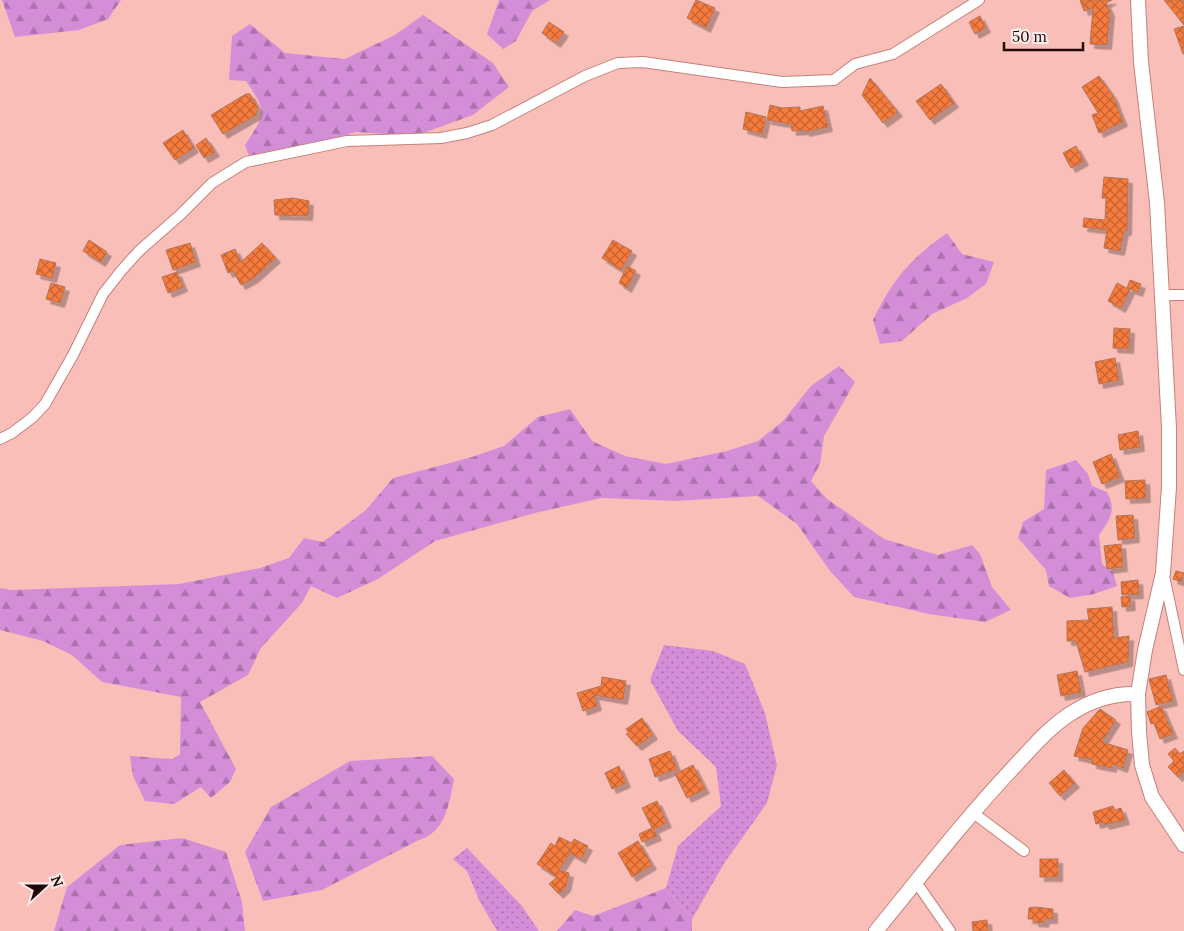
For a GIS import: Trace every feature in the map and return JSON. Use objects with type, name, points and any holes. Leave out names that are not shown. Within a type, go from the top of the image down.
[{"type":"main road","points":[[1138,0],[1141,62],[1157,203],[1169,428],[1169,477],[1163,573],[1145,650],[1138,694],[1142,765],[1152,797],[1184,845]]},
{"type":"main road","points":[[876,931],[972,812],[1044,735],[1071,713],[1101,698],[1122,693],[1138,694]]},
{"type":"street","points":[[0,439],[26,422],[45,404],[73,355],[103,294],[121,271],[139,251],[180,216],[212,183],[246,162],[347,141],[440,138],[467,133],[492,125],[585,76],[618,63],[644,62],[782,82],[834,80],[855,64],[893,54],[979,0]]},
{"type":"street","points":[[1162,295],[1184,295]]},
{"type":"street","points":[[1163,573],[1184,670]]},
{"type":"street","points":[[972,812],[1024,851]]},
{"type":"street","points":[[916,882],[950,931]]},
{"type":"green space","points":[[2,0],[121,0],[108,19],[79,30],[15,37]]},
{"type":"green space","points":[[499,0],[550,0],[532,11],[516,41],[503,49],[487,34]]},
{"type":"green space","points":[[423,15],[493,63],[509,87],[473,115],[415,136],[356,132],[304,149],[251,161],[245,145],[257,126],[262,113],[258,100],[246,81],[229,80],[232,36],[250,24],[285,53],[345,59],[395,35]]},
{"type":"green space","points":[[947,233],[962,254],[994,262],[986,284],[967,298],[932,314],[902,341],[880,344],[873,320],[888,292],[912,261]]},
{"type":"green space","points":[[839,366],[855,382],[824,436],[820,464],[811,481],[826,498],[884,539],[938,555],[972,545],[980,554],[992,587],[1011,610],[985,622],[929,614],[854,597],[830,571],[797,524],[758,496],[676,501],[601,498],[535,513],[435,541],[378,579],[337,598],[311,586],[302,603],[261,648],[248,675],[200,702],[236,769],[230,782],[211,798],[201,787],[174,804],[145,801],[133,776],[130,756],[173,759],[180,754],[181,697],[102,682],[72,655],[43,641],[0,630],[0,588],[11,590],[179,584],[260,568],[289,558],[304,538],[323,542],[366,510],[393,478],[472,457],[504,446],[538,417],[570,409],[592,441],[625,456],[666,464],[727,451],[758,441],[783,421],[811,386]]},
{"type":"green space","points":[[1076,460],[1088,474],[1092,486],[1107,492],[1112,504],[1111,515],[1099,535],[1102,564],[1113,572],[1117,586],[1094,594],[1070,598],[1049,586],[1046,570],[1018,538],[1023,522],[1044,509],[1046,470]]},
{"type":"green space","points":[[664,645],[713,651],[745,664],[765,713],[777,765],[767,803],[725,862],[692,919],[666,888],[678,846],[721,806],[716,767],[678,731],[650,680]]},
{"type":"green space","points":[[432,756],[454,779],[445,816],[435,831],[322,890],[263,901],[245,852],[271,807],[350,761]]},
{"type":"green space","points":[[182,838],[226,852],[242,902],[245,931],[54,931],[67,887],[120,845]]},
{"type":"green space","points":[[467,848],[522,906],[539,931],[497,931],[479,900],[467,871],[453,859]]},
{"type":"green space","points":[[666,888],[692,919],[692,931],[557,931],[575,910],[593,916]]},
{"type":"building","points":[[696,0],[715,8],[706,28],[687,18]]},
{"type":"building","points":[[1080,0],[1112,0],[1106,3],[1110,12],[1107,45],[1090,44],[1093,8],[1084,11]]},
{"type":"building","points":[[1164,0],[1184,0],[1184,25]]},
{"type":"building","points":[[980,16],[986,28],[975,34],[969,22]]},
{"type":"building","points":[[549,22],[564,32],[556,43],[542,33]]},
{"type":"building","points":[[1184,26],[1184,54],[1183,54],[1174,29]]},
{"type":"building","points":[[1099,76],[1113,96],[1123,122],[1099,133],[1092,115],[1098,113],[1082,87]]},
{"type":"building","points":[[870,78],[898,112],[883,123],[862,95]]},
{"type":"building","points":[[941,84],[954,103],[930,120],[916,101]]},
{"type":"building","points":[[246,94],[250,94],[258,108],[256,115],[223,134],[211,115]]},
{"type":"building","points":[[770,105],[782,108],[800,107],[800,111],[823,106],[828,127],[805,132],[805,130],[792,131],[791,124],[767,120]]},
{"type":"building","points":[[746,112],[766,117],[762,134],[743,129]]},
{"type":"building","points":[[183,130],[194,148],[175,160],[163,143]]},
{"type":"building","points":[[206,138],[215,152],[204,158],[196,145]]},
{"type":"building","points":[[1076,146],[1084,161],[1071,168],[1063,153]]},
{"type":"building","points":[[1104,177],[1128,179],[1127,231],[1124,231],[1120,251],[1104,248],[1107,230],[1083,227],[1084,218],[1105,220],[1106,198],[1102,198]]},
{"type":"building","points":[[293,198],[309,201],[308,216],[275,215],[274,200]]},
{"type":"building","points":[[89,240],[107,252],[101,262],[83,251]]},
{"type":"building","points":[[613,240],[632,251],[621,270],[602,258]]},
{"type":"building","points":[[190,243],[196,262],[173,270],[166,250]]},
{"type":"building","points":[[262,243],[276,258],[254,278],[241,285],[233,271],[228,273],[221,255],[235,249],[241,262]]},
{"type":"building","points":[[40,259],[56,263],[52,278],[36,274]]},
{"type":"building","points":[[627,266],[636,271],[627,288],[619,283]]},
{"type":"building","points":[[177,272],[183,287],[168,293],[162,277]]},
{"type":"building","points":[[1130,280],[1141,284],[1138,292],[1127,288]]},
{"type":"building","points":[[51,283],[65,287],[60,303],[46,299]]},
{"type":"building","points":[[1117,283],[1130,290],[1121,308],[1108,301]]},
{"type":"building","points":[[1114,328],[1130,329],[1129,349],[1113,348]]},
{"type":"building","points":[[1115,358],[1119,380],[1099,384],[1095,362]]},
{"type":"building","points":[[1138,431],[1140,447],[1120,450],[1118,435]]},
{"type":"building","points":[[1111,454],[1120,477],[1102,484],[1093,462]]},
{"type":"building","points":[[1145,480],[1146,498],[1126,499],[1125,481]]},
{"type":"building","points":[[1133,515],[1135,538],[1118,540],[1116,516]]},
{"type":"building","points":[[1121,544],[1123,567],[1107,569],[1104,546]]},
{"type":"building","points":[[1176,571],[1184,573],[1181,582],[1173,579]]},
{"type":"building","points":[[1138,580],[1139,594],[1122,595],[1121,582]]},
{"type":"building","points":[[1130,596],[1131,606],[1122,607],[1121,597]]},
{"type":"building","points":[[1112,607],[1114,638],[1129,636],[1128,662],[1085,672],[1076,641],[1067,641],[1067,621],[1089,620],[1087,609]]},
{"type":"building","points":[[1077,671],[1081,692],[1061,696],[1057,675]]},
{"type":"building","points":[[1166,675],[1173,701],[1156,705],[1149,679]]},
{"type":"building","points":[[602,677],[626,681],[623,700],[594,695],[597,706],[583,711],[577,693],[601,686]]},
{"type":"building","points":[[1161,706],[1173,734],[1160,739],[1154,723],[1151,724],[1147,712]]},
{"type":"building","points":[[1100,709],[1116,720],[1102,742],[1128,750],[1123,768],[1112,764],[1112,768],[1092,764],[1092,760],[1074,756],[1083,728]]},
{"type":"building","points":[[642,718],[653,735],[637,746],[626,734],[629,733],[626,729]]},
{"type":"building","points":[[1175,748],[1180,754],[1184,751],[1184,771],[1178,777],[1168,767],[1174,761],[1168,754]]},
{"type":"building","points":[[670,751],[677,769],[655,777],[649,759]]},
{"type":"building","points":[[693,765],[705,789],[687,798],[675,774]]},
{"type":"building","points":[[619,766],[626,783],[612,789],[605,773]]},
{"type":"building","points":[[1064,770],[1075,783],[1060,796],[1049,783]]},
{"type":"building","points":[[657,801],[667,823],[654,829],[657,836],[642,842],[639,834],[652,828],[642,808]]},
{"type":"building","points":[[1113,806],[1115,810],[1121,808],[1125,820],[1105,825],[1104,822],[1096,824],[1093,812]]},
{"type":"building","points":[[559,837],[572,843],[574,839],[588,846],[581,859],[570,853],[559,870],[569,873],[566,887],[559,894],[549,884],[557,877],[537,864],[551,843],[555,846]]},
{"type":"building","points":[[638,841],[652,865],[632,877],[618,853]]},
{"type":"building","points":[[1040,859],[1058,859],[1058,877],[1040,877]]},
{"type":"building","points":[[1029,908],[1053,909],[1053,919],[1045,919],[1044,923],[1028,919]]},
{"type":"building","points":[[987,920],[988,931],[973,931],[972,922]]}]
